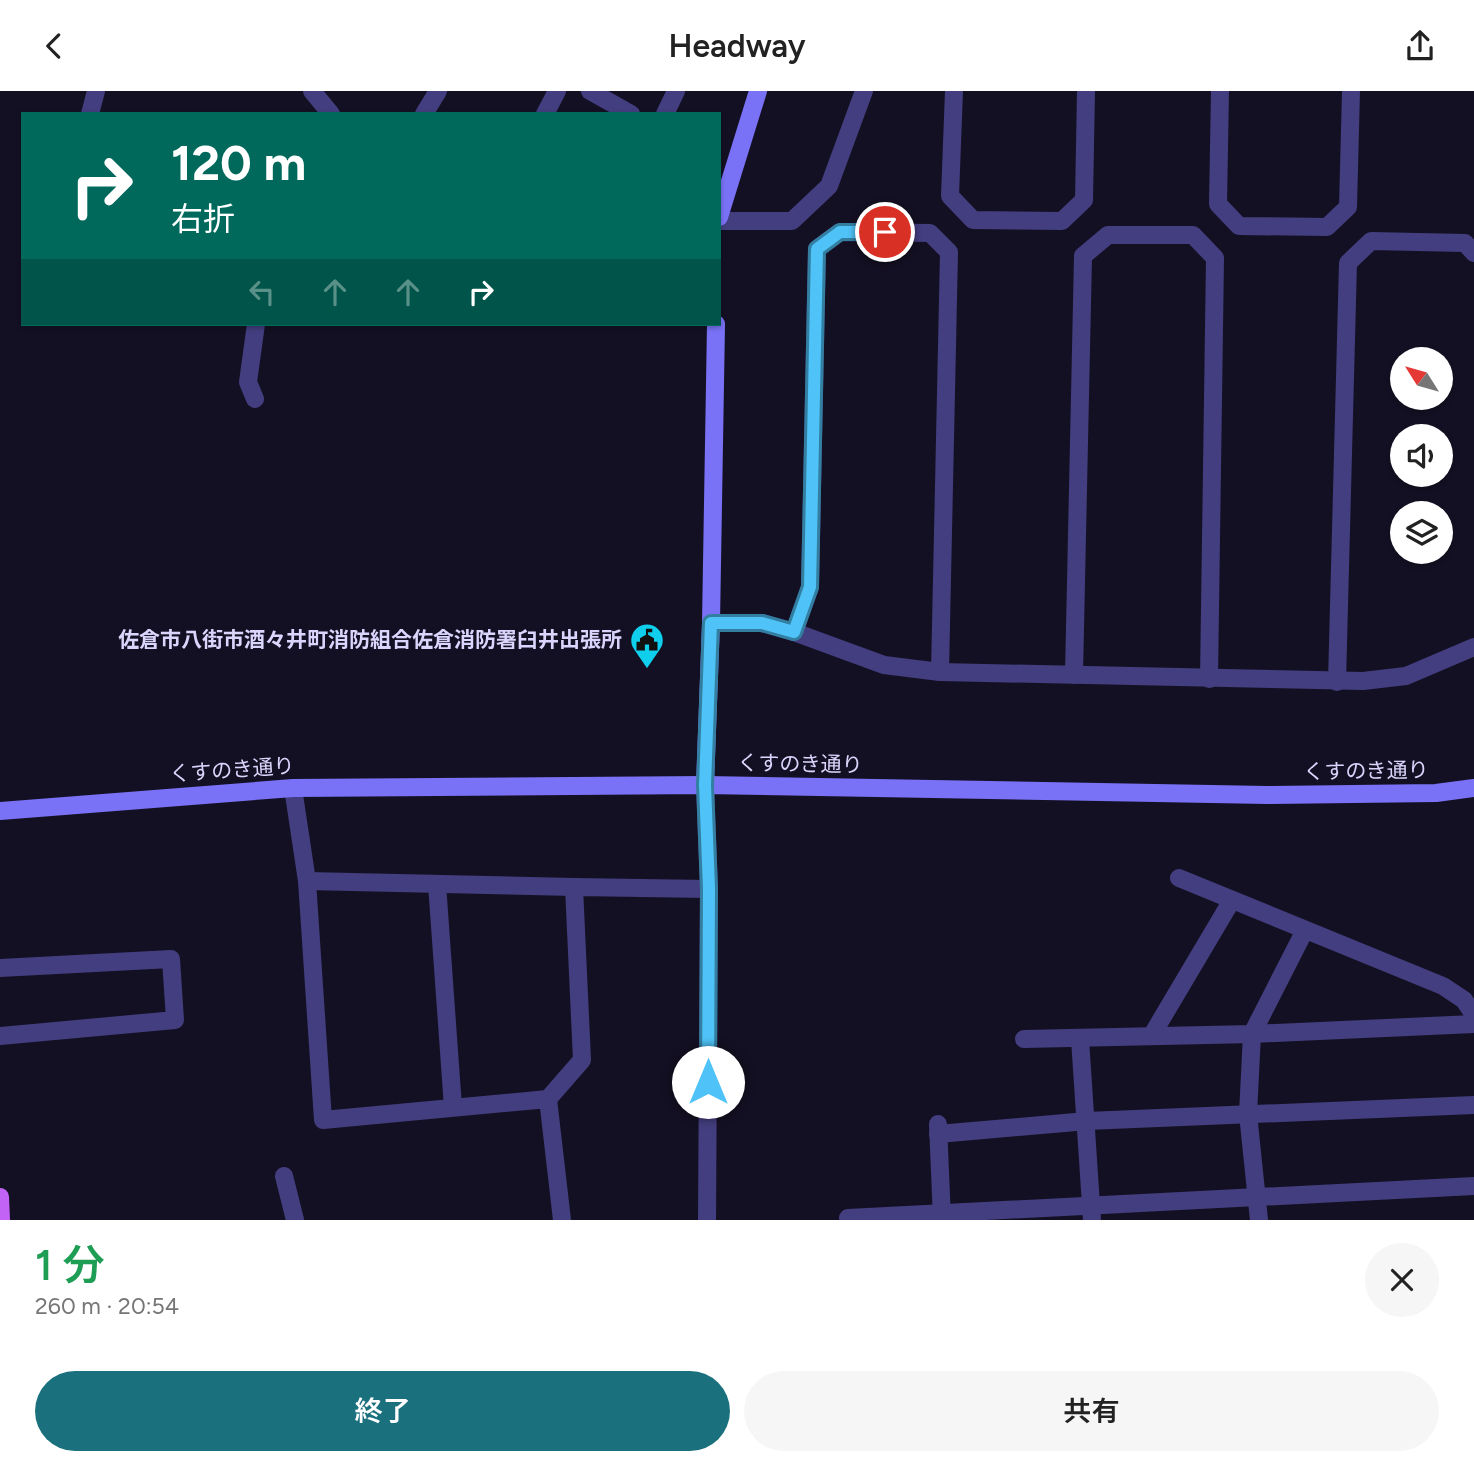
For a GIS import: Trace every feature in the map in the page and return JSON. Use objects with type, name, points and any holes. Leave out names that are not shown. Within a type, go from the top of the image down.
[{"type":"main road","points":[[0,1197],[1,1220]]},
{"type":"street","points":[[91,112],[96,91]]},
{"type":"street","points":[[312,91],[329,112]]},
{"type":"street","points":[[425,112],[438,91]]},
{"type":"street","points":[[546,112],[557,91]]},
{"type":"street","points":[[590,91],[627,112]]},
{"type":"street","points":[[666,112],[676,91]]},
{"type":"street","points":[[721,212],[758,91]]},
{"type":"street","points":[[721,219],[792,221],[829,186],[864,91]]},
{"type":"street","points":[[954,91],[950,196],[973,220],[1062,221],[1084,200],[1086,91]]},
{"type":"street","points":[[1220,91],[1218,204],[1238,226],[1327,227],[1348,207],[1351,91]]},
{"type":"street","points":[[794,632],[810,587],[817,249],[840,232],[930,233],[949,252],[940,672]]},
{"type":"street","points":[[1073,675],[1083,256],[1108,235],[1193,235],[1215,258],[1209,679]]},
{"type":"street","points":[[1337,682],[1348,263],[1371,241],[1465,243],[1474,253]]},
{"type":"street","points":[[255,399],[248,382],[256,326]]},
{"type":"street","points":[[708,1220],[709,889],[705,785],[711,623],[716,326]]},
{"type":"street","points":[[711,623],[762,623],[884,665],[940,672],[1337,682],[1406,676],[1474,647]]},
{"type":"street","name":"くすのき通り","points":[[0,811],[293,788],[705,785],[1267,795],[1436,793],[1474,788]]},
{"type":"street","points":[[293,788],[307,881],[323,1120],[548,1099],[582,1061],[574,887]]},
{"type":"street","points":[[1179,878],[1443,986],[1464,1000],[1474,1015]]},
{"type":"street","points":[[307,881],[709,889]]},
{"type":"street","points":[[438,884],[453,1107]]},
{"type":"street","points":[[1152,1035],[1232,900]]},
{"type":"street","points":[[1259,1220],[1248,1115],[1252,1034],[1305,930]]},
{"type":"street","points":[[0,968],[172,959],[175,1020],[0,1036]]},
{"type":"street","points":[[1024,1039],[1252,1034],[1474,1024]]},
{"type":"street","points":[[1080,1039],[1092,1212]]},
{"type":"street","points":[[548,1099],[562,1220]]},
{"type":"street","points":[[941,1217],[938,1129],[1474,1105]]},
{"type":"street","points":[[284,1176],[295,1220]]},
{"type":"street","points":[[848,1218],[1092,1212],[1257,1197],[1474,1186]]},
{"type":"place","name":"佐倉市八街市酒々井町消防組合佐倉消防署臼井出張所","points":[[647,670]]},
{"type":"route","points":[[708,1082],[709,889],[705,785],[711,623],[762,623],[794,632],[810,587],[817,249],[840,232],[885,232]]}]
